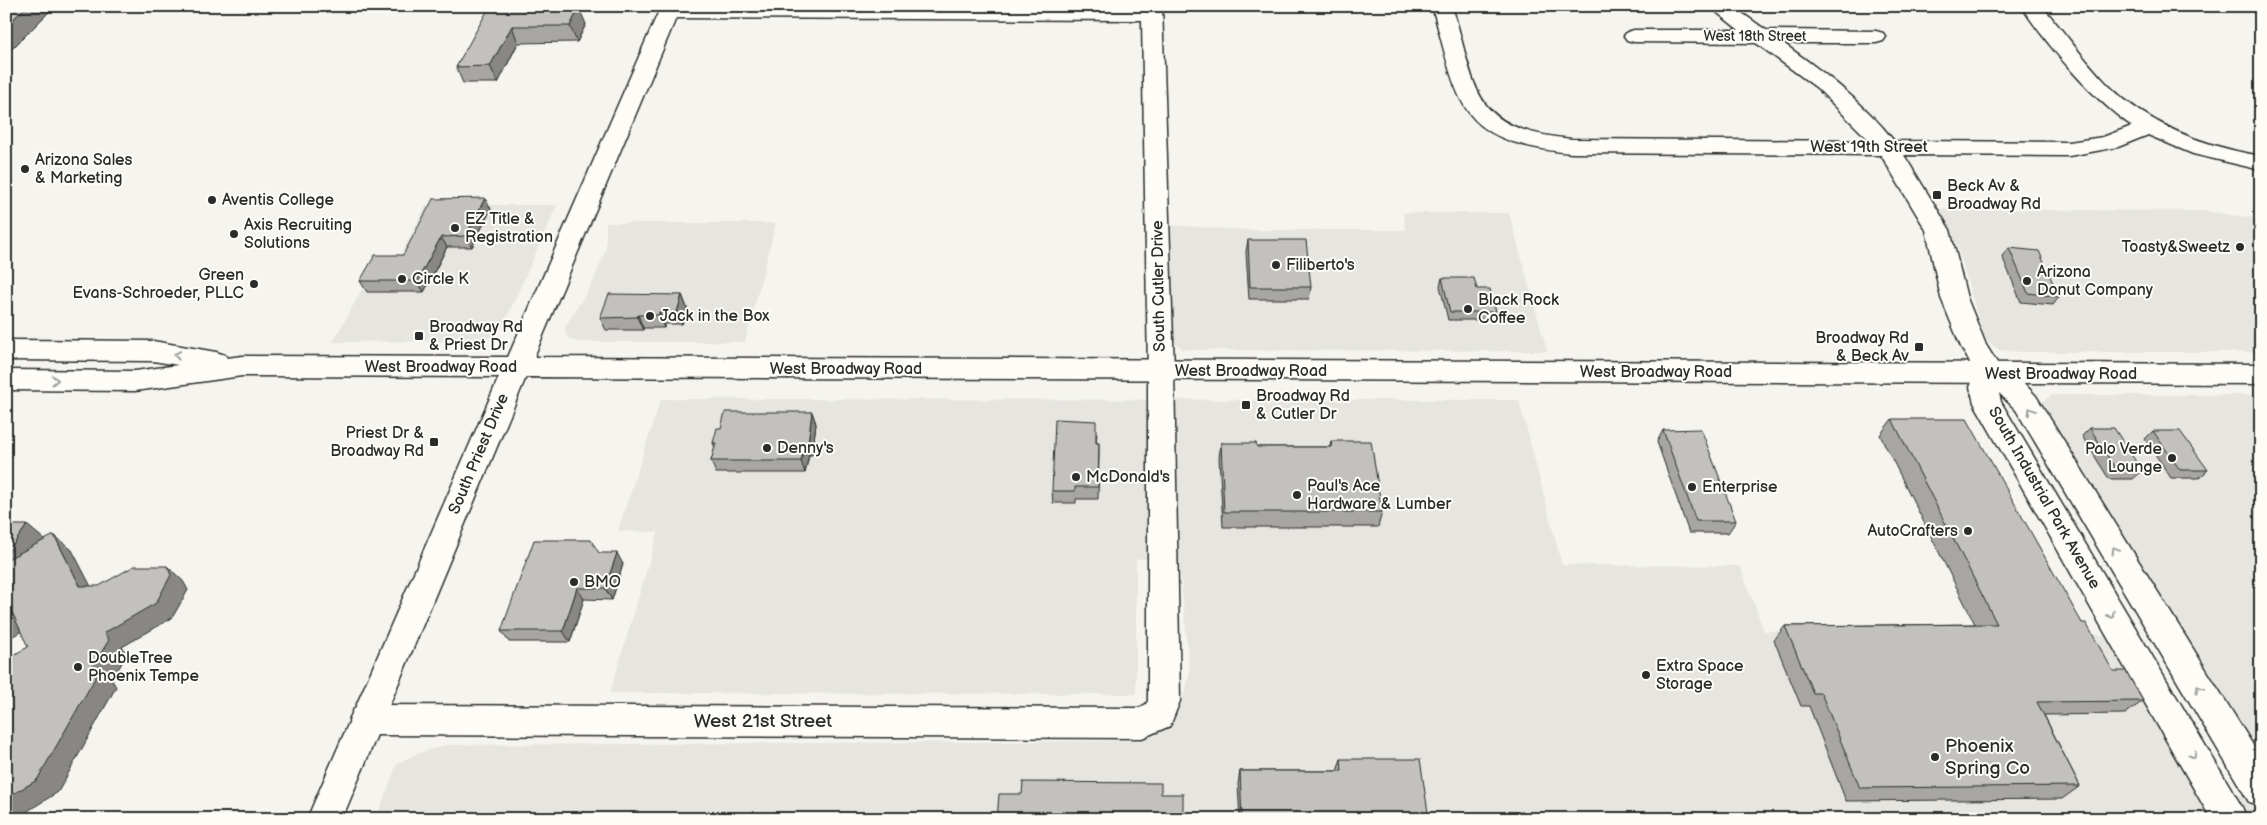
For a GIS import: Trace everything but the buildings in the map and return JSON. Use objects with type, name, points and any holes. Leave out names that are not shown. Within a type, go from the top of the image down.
[{"type":"street","name":"West 19th Street","points":[[1442,6],[1468,94],[1476,109],[1498,134],[1534,142],[1572,146],[2082,148],[2118,141],[2149,126]]},
{"type":"street","points":[[1719,6],[1841,97],[1865,120],[1887,148],[1938,230],[1954,298],[1974,347],[1990,373]]},
{"type":"street","points":[[2031,6],[2103,92],[2121,108],[2149,126],[2196,147],[2261,163]]},
{"type":"street","points":[[669,9],[1152,10]]},
{"type":"street","name":"South Priest Drive","points":[[324,819],[669,9]]},
{"type":"street","name":"South Cutler Drive","points":[[1152,10],[1161,370],[1164,702],[1158,715]]},
{"type":"street","name":"West 18th Street","points":[[1634,36],[1876,37]]},
{"type":"street","name":"West Broadway Road","points":[[6,350],[153,351],[242,366]]},
{"type":"street","name":"West Broadway Road","points":[[6,380],[135,381],[242,366],[2261,374]]},
{"type":"street","name":"South Industrial Park Avenue","points":[[2230,819],[1988,404],[1984,387],[1990,373],[2010,387],[2026,404],[2261,790]]},
{"type":"street","name":"West 21st Street","points":[[366,720],[1142,723],[1158,715]]},
{"type":"shaded area","points":[[426,205],[557,205],[502,328],[491,337],[474,341],[333,342],[378,260],[399,259]]},
{"type":"shaded area","points":[[1937,209],[2204,211],[2261,219],[2261,352],[2020,352],[2000,350],[1987,341],[1983,334],[1956,242]]},
{"type":"shaded area","points":[[1403,213],[1509,213],[1547,351],[1197,350],[1183,349],[1173,341],[1168,225],[1246,230],[1406,230]]},
{"type":"shaded area","points":[[606,223],[776,223],[745,342],[579,342],[570,339],[566,334],[565,327],[594,280],[606,249]]},
{"type":"shaded area","points":[[2051,395],[2261,395],[2261,772],[2039,405]]},
{"type":"shaded area","points":[[661,399],[1519,400],[1562,565],[1740,566],[1764,631],[2114,635],[2207,795],[2261,795],[2261,819],[376,819],[397,764],[416,754],[446,745],[1142,741],[1167,729],[1181,705],[1190,673],[1179,559],[1136,559],[1136,694],[610,693],[658,532],[618,531]]},
{"type":"place","name":"Arizona Sales & Marketing","points":[[25,169]]},
{"type":"place","name":"Beck Av & Broadway Rd","points":[[1937,195]]},
{"type":"place","name":"Aventis College","points":[[212,200]]},
{"type":"place","name":"EZ Title & Registration","points":[[455,228]]},
{"type":"place","name":"Axis Recruiting Solutions","points":[[234,234]]},
{"type":"place","name":"Toasty&Sweetz","points":[[2240,247]]},
{"type":"place","name":"Filiberto's","points":[[1276,265]]},
{"type":"place","name":"Circle K","points":[[402,279]]},
{"type":"place","name":"Arizona Donut Company","points":[[2027,281]]},
{"type":"place","name":"Green Evans-Schroeder, PLLC","points":[[254,284]]},
{"type":"place","name":"Black Rock Coffee","points":[[1468,309]]},
{"type":"place","name":"Jack in the Box","points":[[650,316]]},
{"type":"place","name":"Broadway Rd & Priest Dr","points":[[419,336]]},
{"type":"place","name":"Broadway Rd & Beck Av","points":[[1919,347]]},
{"type":"place","name":"Broadway Rd & Cutler Dr","points":[[1246,405]]},
{"type":"place","name":"Priest Dr & Broadway Rd","points":[[434,442]]},
{"type":"place","name":"Denny's","points":[[767,448]]},
{"type":"place","name":"Palo Verde Lounge","points":[[2172,458]]},
{"type":"place","name":"McDonald's","points":[[1076,477]]},
{"type":"place","name":"Enterprise","points":[[1692,487]]},
{"type":"place","name":"Paul's Ace Hardware & Lumber","points":[[1297,495]]},
{"type":"place","name":"AutoCrafters","points":[[1968,531]]},
{"type":"place","name":"BMO","points":[[574,582]]},
{"type":"place","name":"DoubleTree Phoenix Tempe","points":[[78,667]]},
{"type":"place","name":"Extra Space Storage","points":[[1646,675]]},
{"type":"place","name":"Phoenix Spring Co","points":[[1935,757]]}]
